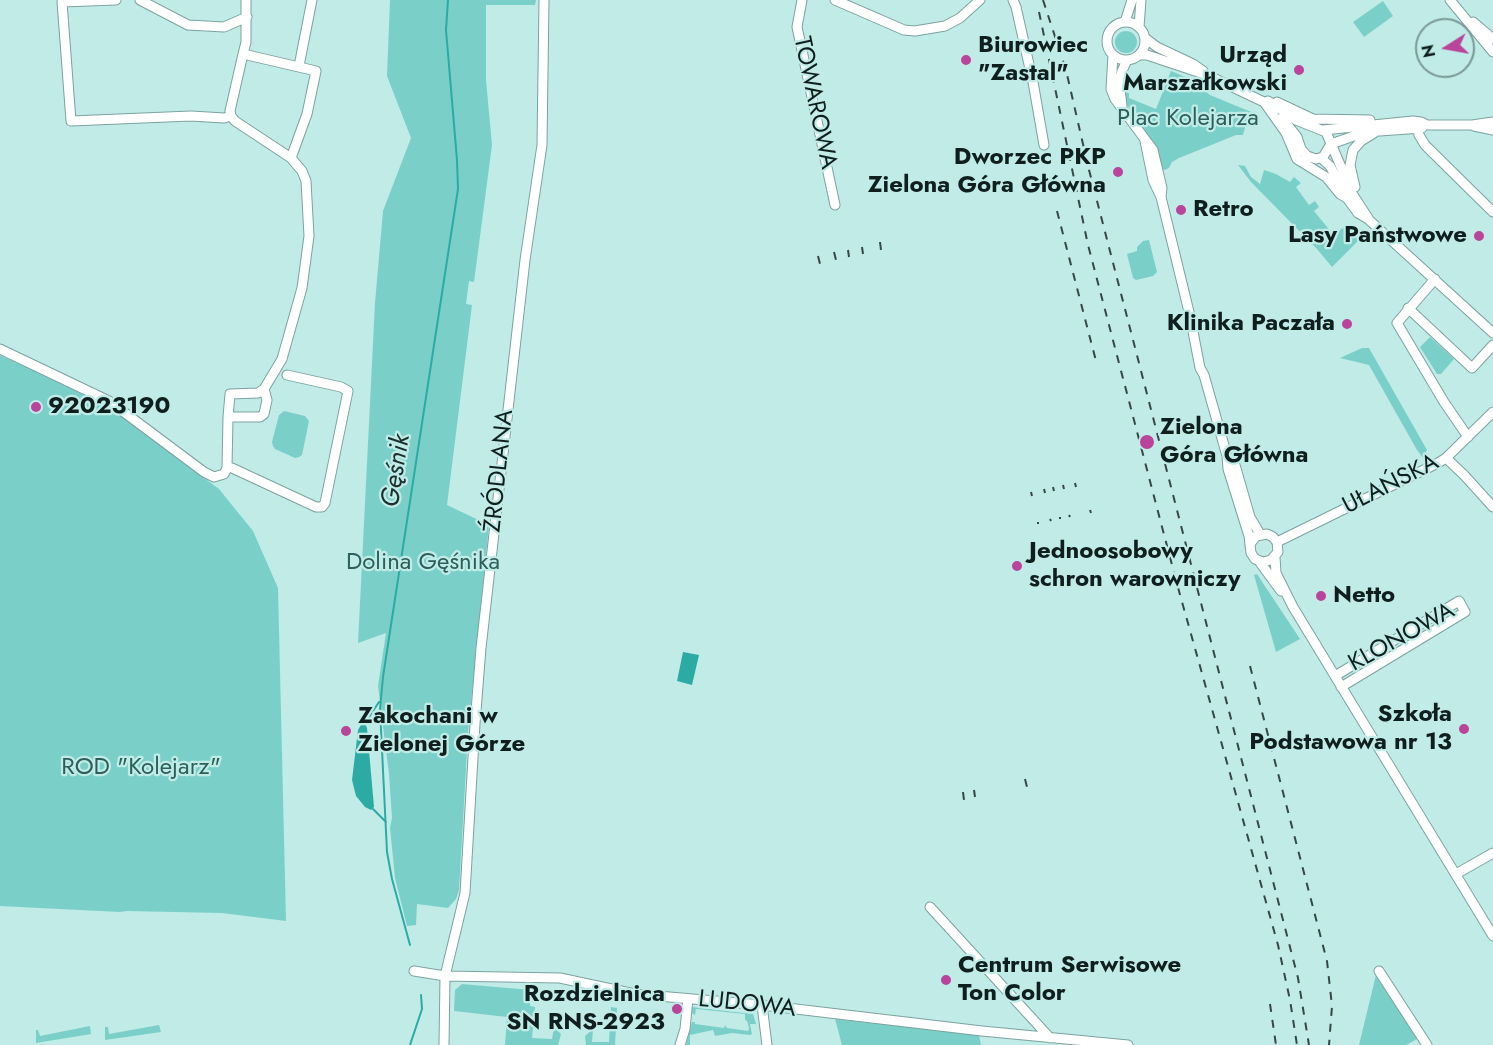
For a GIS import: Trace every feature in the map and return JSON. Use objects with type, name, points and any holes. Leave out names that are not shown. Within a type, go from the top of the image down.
[{"type":"street","points":[[116,0],[62,2],[70,121],[231,116]]},
{"type":"street","points":[[140,0],[188,25],[225,27],[247,17]]},
{"type":"street","points":[[228,471],[230,394],[258,393],[264,389],[278,370],[302,288],[309,248],[306,181],[302,171],[291,158],[235,121],[231,116],[230,111],[246,42],[246,0]]},
{"type":"street","points":[[299,66],[312,0]]},
{"type":"street","name":"ŹRÓDLANA","points":[[444,1045],[445,976],[465,893],[481,648],[525,260],[542,145],[544,0]]},
{"type":"street","name":"TOWAROWA","points":[[802,0],[797,27],[835,206]]},
{"type":"street","points":[[835,0],[904,30],[915,31],[945,26],[960,18],[980,0]]},
{"type":"street","points":[[1012,0],[1016,7],[1033,82],[1044,145]]},
{"type":"street","points":[[1125,22],[1132,0]]},
{"type":"street","points":[[1141,0],[1139,27],[1145,38],[1157,47],[1192,63],[1207,75]]},
{"type":"street","points":[[1450,0],[1493,52]]},
{"type":"street","points":[[1464,15],[1493,39]]},
{"type":"street","points":[[1139,27],[1125,22],[1115,26],[1108,35],[1108,47],[1113,55],[1111,89],[1115,99],[1153,150],[1162,188],[1161,197],[1197,346],[1200,368],[1227,456],[1228,469],[1251,553],[1293,607]]},
{"type":"street","points":[[1139,55],[1144,47],[1145,38]]},
{"type":"street","points":[[243,54],[316,71],[307,114],[291,158]]},
{"type":"street","points":[[1113,55],[1127,60],[1139,55],[1148,55],[1207,75],[1329,136],[1358,203],[1368,219]]},
{"type":"street","points":[[1123,108],[1119,82],[1127,60]]},
{"type":"street","points":[[1266,103],[1274,100],[1313,119],[1386,120],[1390,123]]},
{"type":"street","points":[[1266,103],[1298,136],[1307,156],[1316,159],[1327,153],[1331,144],[1357,134],[1493,123]]},
{"type":"street","points":[[1266,103],[1282,127],[1297,159],[1326,177],[1340,194],[1347,198]]},
{"type":"street","points":[[1300,144],[1302,135],[1318,129],[1421,122],[1423,127]]},
{"type":"street","points":[[1472,125],[1493,130]]},
{"type":"street","points":[[1423,127],[1419,135],[1425,145],[1493,212]]},
{"type":"street","points":[[1358,203],[1350,165],[1353,150],[1360,141],[1378,131]]},
{"type":"street","points":[[1321,158],[1333,171],[1358,213],[1368,219],[1493,333]]},
{"type":"street","points":[[1435,279],[1397,323],[1444,402],[1468,437]]},
{"type":"street","points":[[1408,308],[1473,368],[1493,345]]},
{"type":"street","points":[[0,349],[109,401],[204,472],[214,477],[228,471],[316,507],[322,507],[325,503],[348,391],[341,387],[287,375]]},
{"type":"street","points":[[228,417],[262,417],[267,399],[264,389]]},
{"type":"street","name":"UŁAŃSKA","points":[[1277,542],[1406,480],[1446,458],[1493,412]]},
{"type":"street","points":[[1227,456],[1235,465],[1250,517],[1260,534]]},
{"type":"street","points":[[1446,458],[1493,507]]},
{"type":"street","points":[[1250,544],[1260,534],[1270,535],[1277,542],[1276,573],[1293,607],[1493,936]]},
{"type":"street","points":[[1259,561],[1268,562],[1275,558]]},
{"type":"street","name":"KLONOWA","points":[[1335,676],[1459,601],[1466,612],[1341,687]]},
{"type":"street","points":[[1456,874],[1493,853]]},
{"type":"street","points":[[930,907],[1050,1038]]},
{"type":"street","points":[[414,971],[445,976]]},
{"type":"street","points":[[1379,971],[1427,1045]]},
{"type":"street","name":"LUDOWA","points":[[445,976],[560,978],[635,994],[762,1005],[1096,1044],[1128,1045]]},
{"type":"street","points":[[681,1045],[688,999]]},
{"type":"street","points":[[762,1005],[766,1045]]},
{"type":"green space","name":"Dolina Gęśnika","points":[[390,0],[536,0],[535,5],[486,5],[486,80],[492,145],[474,282],[469,281],[466,304],[472,305],[447,505],[489,525],[468,733],[459,890],[456,899],[448,908],[417,904],[416,925],[407,926],[395,878],[390,828],[392,818],[389,774],[378,686],[386,633],[358,643],[375,303],[383,211],[411,138],[387,76]]},
{"type":"green space","points":[[1383,1],[1393,16],[1364,37],[1353,22]]},
{"type":"green space","points":[[1122,31],[1130,31],[1137,38],[1137,46],[1130,53],[1122,53],[1115,46],[1115,38]]},
{"type":"green space","name":"Plac Kolejarza","points":[[1171,71],[1190,79],[1210,95],[1256,114],[1254,117],[1248,116],[1243,135],[1236,135],[1179,158],[1165,170],[1154,144],[1126,103],[1122,92],[1129,93],[1129,98],[1156,109]]},
{"type":"green space","points":[[1238,165],[1245,166],[1251,177],[1260,184],[1264,170],[1290,182],[1294,177],[1301,183],[1296,187],[1309,205],[1315,201],[1319,207],[1314,211],[1332,233],[1336,235],[1341,229],[1354,224],[1365,234],[1332,267],[1251,182]]},
{"type":"green space","points":[[1149,240],[1157,272],[1153,276],[1136,280],[1133,278],[1127,254],[1137,251],[1137,247],[1143,241]]},
{"type":"green space","points":[[1430,337],[1454,359],[1441,374],[1437,374],[1420,347]]},
{"type":"green space","points":[[1362,348],[1369,348],[1427,450],[1423,458],[1369,365],[1340,358]]},
{"type":"green space","name":"ROD \"Kolejarz\"","points":[[0,355],[110,408],[219,489],[253,531],[278,588],[286,921],[222,913],[120,912],[0,906]]},
{"type":"green space","points":[[284,411],[305,416],[309,421],[302,455],[299,457],[295,458],[273,446],[279,415]]},
{"type":"green space","points":[[1257,574],[1300,639],[1276,652],[1254,575]]},
{"type":"green space","points":[[1376,975],[1419,1038],[1406,1045],[1359,1045]]},
{"type":"green space","points":[[462,984],[531,990],[530,1006],[535,1007],[532,1038],[552,1039],[554,1027],[561,1034],[558,1045],[505,1045],[507,1017],[454,1011],[455,990]]},
{"type":"green space","points":[[611,1007],[617,1008],[615,1045],[586,1045],[585,1036],[593,1029],[592,1042],[609,1042]]},
{"type":"green space","points":[[692,1007],[753,1014],[756,1024],[750,1024],[752,1034],[750,1035],[732,1033],[715,1036],[713,1030],[690,1035],[690,1045],[686,1045],[692,1022],[724,1028],[725,1025],[727,1028],[748,1031],[749,1028],[745,1014],[696,1009],[695,1015],[692,1013]]},
{"type":"green space","points":[[835,1019],[979,1035],[981,1045],[842,1045]]},
{"type":"green space","points":[[159,1025],[161,1032],[105,1040],[105,1027],[108,1027],[109,1034]]},
{"type":"green space","points":[[90,1026],[91,1034],[36,1043],[36,1030],[40,1036]]},
{"type":"shaded area","points":[[683,652],[699,655],[692,685],[677,681]]},
{"type":"shaded area","points":[[362,723],[365,723],[367,728],[374,807],[371,810],[365,807],[356,796],[352,780],[358,730]]},
{"type":"waterway","name":"Gęśnik","points":[[410,945],[387,852],[380,709],[458,189],[446,30],[448,0]]},
{"type":"waterway","points":[[365,723],[379,702]]},
{"type":"waterway","points":[[373,809],[386,822]]},
{"type":"waterway","name":"Gęśnik","points":[[410,1045],[422,1009],[421,995]]},
{"type":"railway","points":[[1043,0],[1066,70],[1088,166],[1298,978],[1309,1045]]},
{"type":"railway","points":[[1039,12],[1088,245],[1177,584],[1278,945],[1297,1045]]},
{"type":"railway","points":[[1057,211],[1096,361]]},
{"type":"railway","points":[[880,242],[881,250]]},
{"type":"railway","points":[[862,247],[863,254]]},
{"type":"railway","points":[[848,250],[849,257]]},
{"type":"railway","points":[[834,252],[836,260]]},
{"type":"railway","points":[[818,256],[820,264]]},
{"type":"railway","points":[[1075,483],[1076,487]]},
{"type":"railway","points":[[1063,485],[1064,489]]},
{"type":"railway","points":[[1053,487],[1054,491]]},
{"type":"railway","points":[[1044,489],[1045,493]]},
{"type":"railway","points":[[1031,492],[1032,496]]},
{"type":"railway","points":[[1250,666],[1327,961],[1332,1006],[1329,1045]]},
{"type":"railway","points":[[1025,779],[1027,787]]},
{"type":"railway","points":[[974,790],[975,797]]},
{"type":"railway","points":[[963,792],[964,800]]},
{"type":"railway","points":[[1270,1004],[1276,1045]]},
{"type":"place","name":"Biurowiec \"Zastal\"","points":[[966,60]]},
{"type":"place","name":"Urząd Marszałkowski","points":[[1299,70]]},
{"type":"place","name":"Dworzec PKP Zielona Góra Główna","points":[[1118,172]]},
{"type":"place","name":"Retro","points":[[1181,210]]},
{"type":"place","name":"Lasy Państwowe","points":[[1479,236]]},
{"type":"place","name":"Klinika Paczała","points":[[1347,324]]},
{"type":"place","name":"92023190","points":[[36,407]]},
{"type":"place","name":"Zielona Góra Główna","points":[[1147,442]]},
{"type":"place","name":"Jednoosobowy schron warowniczy","points":[[1017,566]]},
{"type":"place","name":"Netto","points":[[1321,596]]},
{"type":"place","name":"Szkoła Podstawowa nr 13","points":[[1464,729]]},
{"type":"place","name":"Zakochani w Zielonej Górze","points":[[346,731]]},
{"type":"place","name":"Centrum Serwisowe Ton Color","points":[[946,980]]},
{"type":"place","name":"Rozdzielnica SN RNS-2923","points":[[677,1009]]}]
